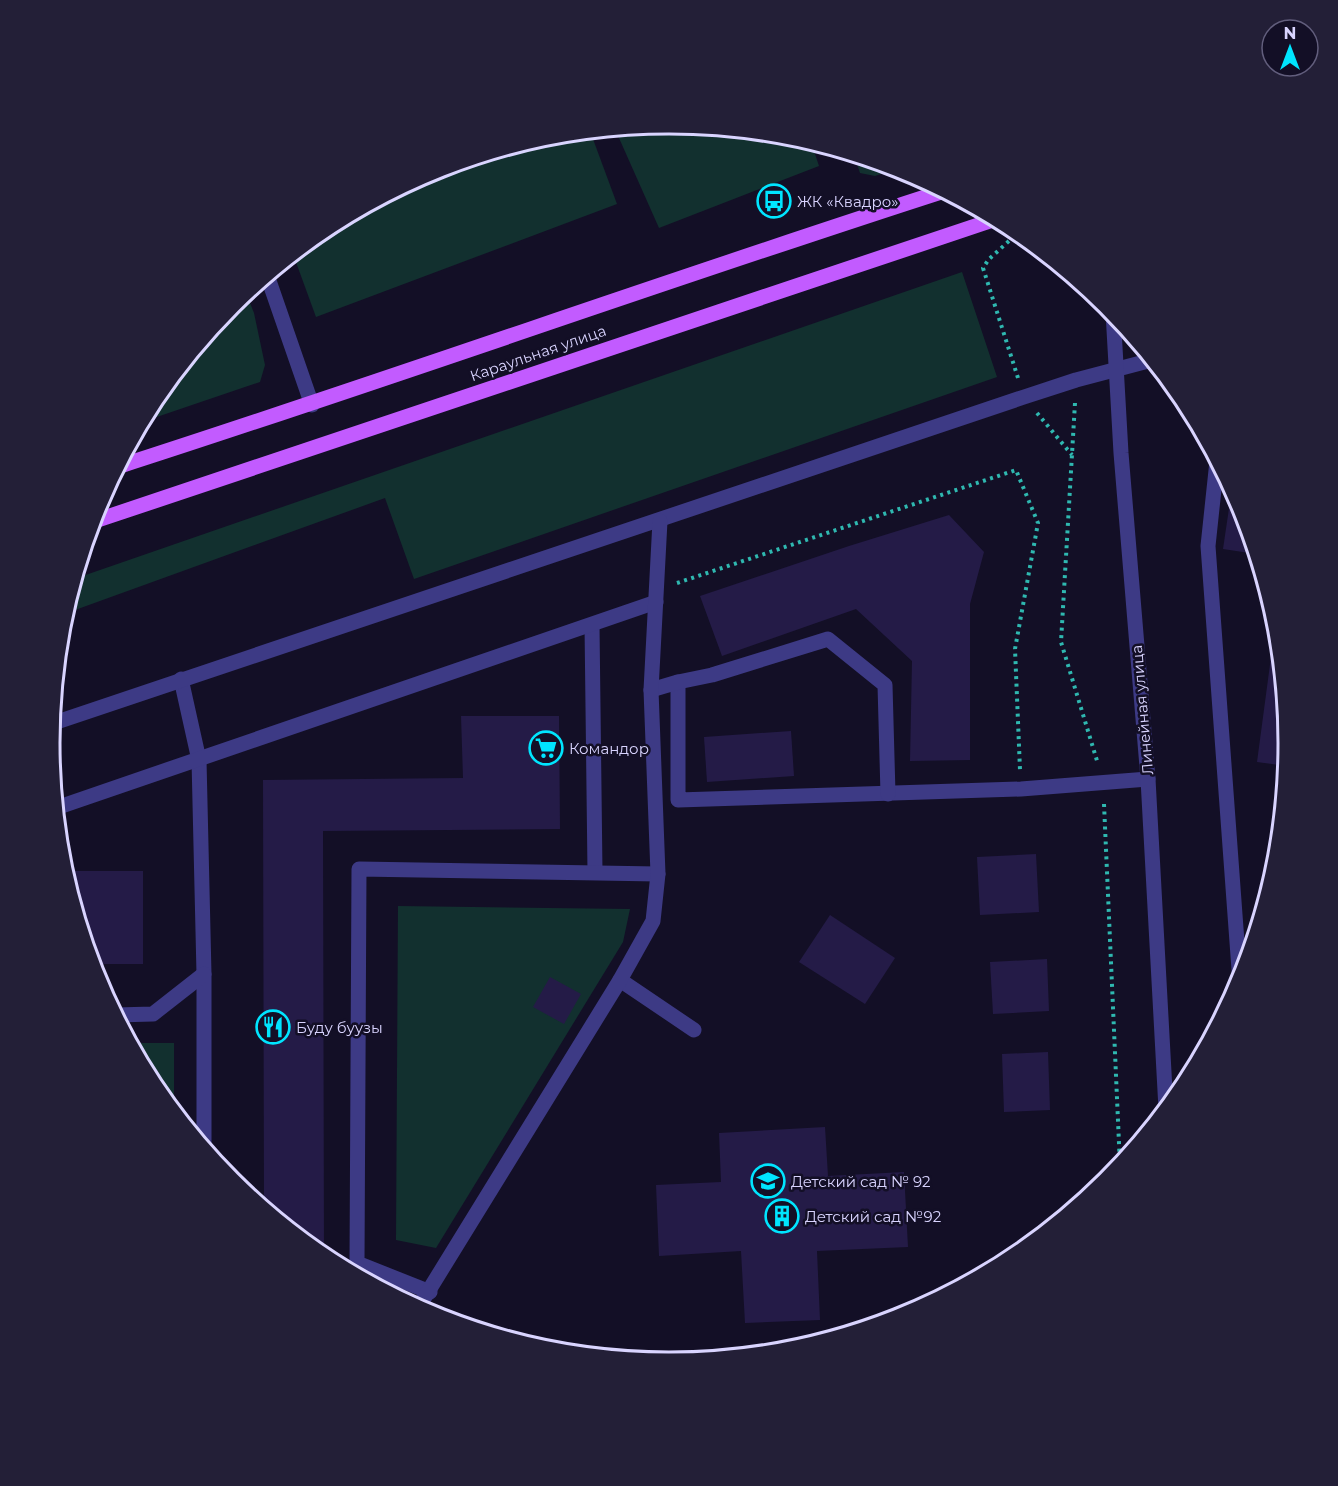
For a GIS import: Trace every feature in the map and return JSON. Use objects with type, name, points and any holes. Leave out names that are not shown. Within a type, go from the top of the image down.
[{"type":"main road","name":"Караульная улица","points":[[129,463],[312,405],[790,241],[933,195]]},
{"type":"main road","name":"Караульная улица","points":[[103,518],[985,223]]},
{"type":"street","points":[[270,283],[312,405]]},
{"type":"street","name":"Линейная улица","points":[[1114,327],[1148,779],[1166,1094]]},
{"type":"street","points":[[61,721],[1024,397],[1144,362]]},
{"type":"street","points":[[1216,475],[1208,546],[1238,959]]},
{"type":"street","points":[[424,1300],[654,921],[658,874],[651,690],[660,520]]},
{"type":"street","points":[[63,806],[592,625],[656,596]]},
{"type":"street","points":[[592,625],[595,872]]},
{"type":"street","points":[[651,690],[712,675],[828,639],[885,685],[888,794]]},
{"type":"street","points":[[181,679],[199,760],[204,974],[204,1136]]},
{"type":"street","points":[[678,682],[678,800],[1021,789],[1148,779]]},
{"type":"street","points":[[430,1292],[357,1263],[359,869],[658,874]]},
{"type":"street","points":[[125,1016],[153,1014],[204,974]]},
{"type":"street","points":[[620,980],[694,1030]]},
{"type":"path","points":[[1011,240],[989,259],[983,268],[1024,397],[1073,456]]},
{"type":"path","points":[[656,596],[1016,470],[1038,523],[1015,649],[1021,789]]},
{"type":"green space","points":[[709,135],[748,139],[814,152],[819,166],[659,228],[618,136]]},
{"type":"green space","points":[[593,139],[617,204],[316,317],[296,262],[365,216],[436,180],[511,155]]},
{"type":"green space","points":[[857,164],[884,173],[875,176],[860,173]]},
{"type":"green space","points":[[962,272],[997,377],[414,579],[385,498],[75,610],[84,576]]},
{"type":"green space","points":[[249,301],[265,365],[260,382],[155,418],[186,372],[211,341]]},
{"type":"green space","points":[[398,906],[630,909],[623,942],[436,1248],[396,1240]]},
{"type":"green space","points":[[139,1043],[174,1043],[174,1097]]},
{"type":"building","points":[[1230,505],[1248,553],[1223,549]]},
{"type":"building","points":[[949,515],[984,552],[970,604],[970,760],[910,761],[912,661],[856,609],[722,656],[700,596]]},
{"type":"building","points":[[1271,654],[1277,703],[1277,765],[1257,762]]},
{"type":"building","points":[[461,716],[559,716],[560,829],[323,831],[324,1244],[264,1198],[263,780],[463,778]]},
{"type":"building","points":[[791,731],[794,776],[707,782],[704,737]]},
{"type":"building","points":[[1036,854],[1039,912],[980,915],[977,857]]},
{"type":"building","points":[[74,871],[143,871],[143,964],[101,964],[92,939]]},
{"type":"building","points":[[830,915],[895,958],[865,1004],[799,962]]},
{"type":"building","points":[[1047,959],[1049,1011],[993,1014],[990,962]]},
{"type":"building","points":[[550,977],[581,994],[564,1024],[533,1007]]},
{"type":"building","points":[[1048,1052],[1050,1110],[1004,1112],[1002,1054]]},
{"type":"building","name":"Детский сад №92","points":[[825,1127],[828,1176],[904,1172],[908,1247],[817,1251],[820,1320],[745,1323],[741,1251],[659,1256],[656,1185],[721,1182],[719,1133]]},
{"type":"place","name":"ЖК «Квадро»","points":[[774,201]]},
{"type":"place","name":"Командор","points":[[546,748]]},
{"type":"place","name":"Буду буузы","points":[[273,1027]]},
{"type":"place","name":"Детский сад № 92","points":[[768,1181]]},
{"type":"place","name":"Детский сад №92","points":[[782,1216]]}]
